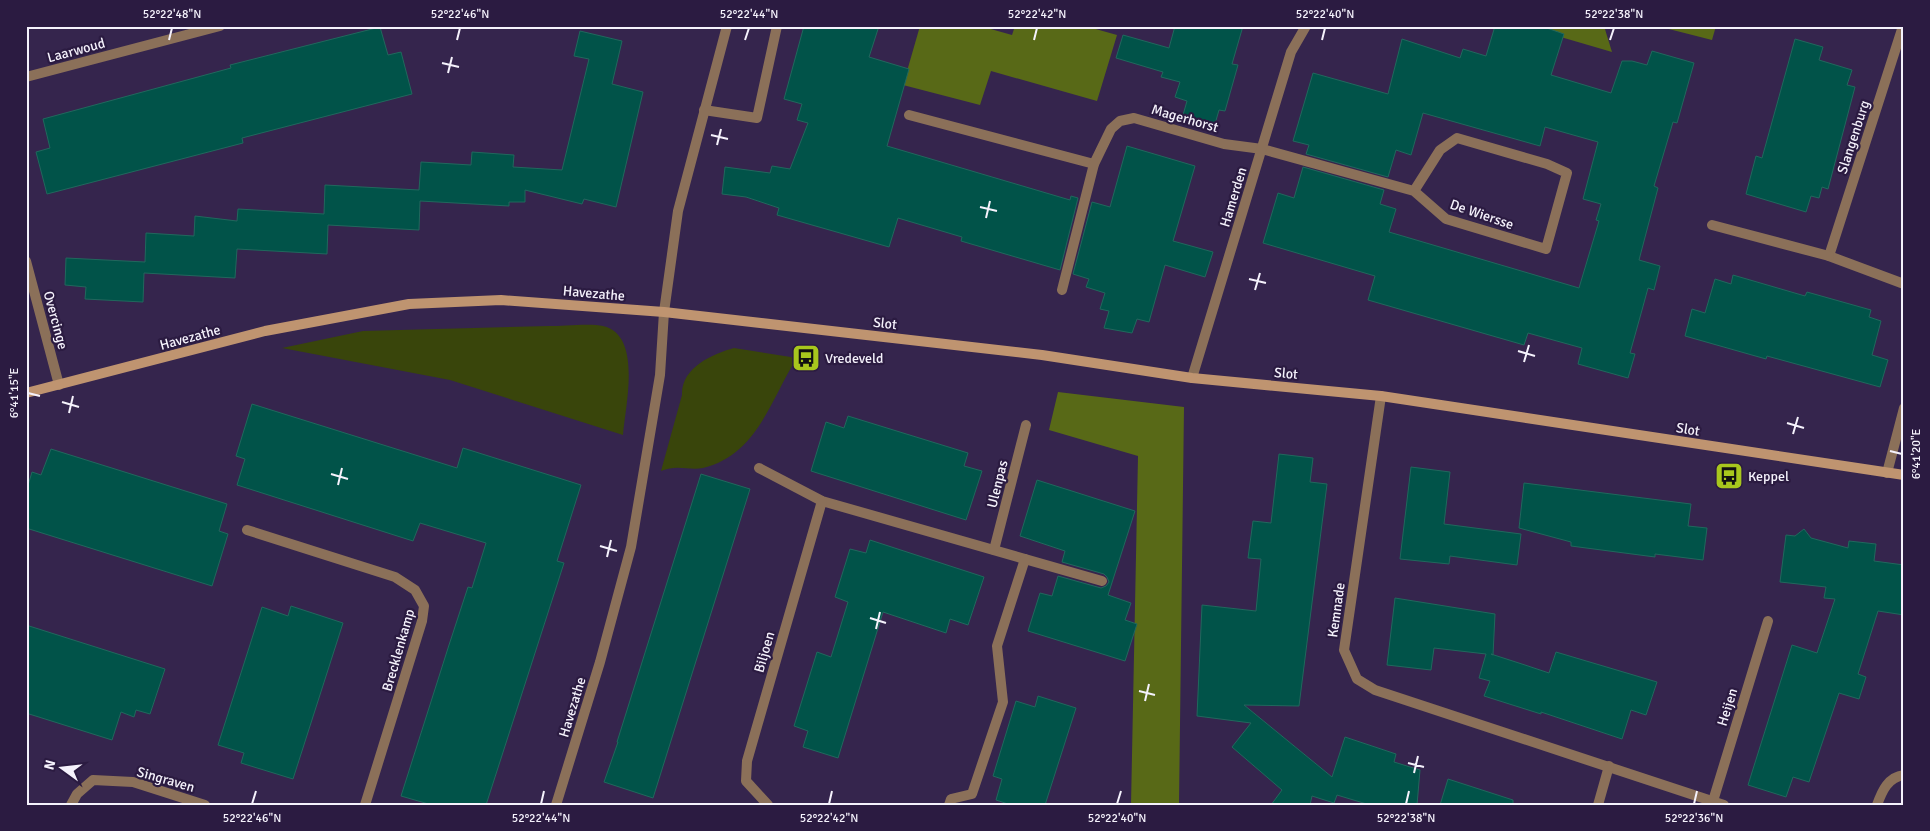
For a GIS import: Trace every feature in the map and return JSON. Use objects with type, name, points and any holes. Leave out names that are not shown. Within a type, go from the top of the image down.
[{"type":"street","name":"Laarwoud","points":[[26,77],[220,26]]},
{"type":"street","points":[[664,312],[678,211],[727,26]]},
{"type":"street","points":[[704,110],[757,118],[776,26]]},
{"type":"street","name":"Hamerden","points":[[1192,378],[1291,52],[1306,26]]},
{"type":"street","name":"Slangenburg","points":[[1829,256],[1903,26]]},
{"type":"street","points":[[909,116],[1094,164]]},
{"type":"street","name":"Magerhorst","points":[[1062,290],[1094,164],[1111,129],[1120,121],[1134,118],[1224,144],[1262,150]]},
{"type":"street","name":"De Wiersse","points":[[1262,150],[1414,191],[1446,219],[1546,249],[1566,172],[1547,164],[1456,138],[1440,150],[1414,191]]},
{"type":"street","points":[[1712,225],[1829,256],[1904,284]]},
{"type":"street","name":"Overcinge","points":[[26,261],[60,385]]},
{"type":"street","name":"Havezathe","points":[[26,393],[265,331],[408,304],[501,300],[664,312],[660,375],[631,547],[600,662],[556,805]]},
{"type":"street","name":"Slot","points":[[664,312],[1042,355],[1192,378],[1380,396],[1904,475]]},
{"type":"street","name":"Kemnade","points":[[1380,396],[1344,650],[1357,679],[1375,690],[1609,766]]},
{"type":"street","points":[[1887,473],[1904,408]]},
{"type":"street","name":"Ulenpas","points":[[994,550],[1026,425]]},
{"type":"street","points":[[759,468],[822,500],[1102,581]]},
{"type":"street","name":"Biljoen","points":[[768,805],[746,781],[747,761],[822,500]]},
{"type":"street","name":"Brecklenkamp","points":[[247,530],[395,576],[415,590],[424,606],[422,621],[365,805]]},
{"type":"street","points":[[949,805],[951,799],[972,794],[1003,702],[997,646],[1025,559]]},
{"type":"street","name":"Heijen","points":[[1713,801],[1768,621]]},
{"type":"street","points":[[1598,805],[1609,766],[1724,805]]},
{"type":"street","points":[[1877,805],[1883,788],[1897,776],[1904,775]]},
{"type":"street","name":"Singraven","points":[[71,805],[77,794],[93,780],[133,782],[205,805]]},
{"type":"green space","points":[[920,26],[980,26],[1012,35],[1015,26],[1085,26],[1117,35],[1097,101],[991,71],[980,105],[903,85]]},
{"type":"green space","points":[[1523,26],[1604,26],[1612,52]]},
{"type":"green space","points":[[1657,26],[1716,26],[1712,40]]},
{"type":"green space","points":[[603,326],[615,332],[623,343],[629,373],[623,435],[450,380],[282,348],[363,331]]},
{"type":"green space","points":[[734,348],[797,358],[760,424],[737,451],[722,461],[703,468],[673,468],[661,471],[682,395],[683,385],[687,377],[692,370],[708,358]]},
{"type":"green space","points":[[1058,392],[1184,407],[1179,805],[1131,805],[1138,456],[1049,430]]},
{"type":"building","points":[[804,26],[879,26],[869,57],[909,69],[887,146],[1070,200],[1071,196],[1078,198],[1060,270],[961,241],[962,237],[898,218],[889,247],[777,215],[779,208],[746,197],[722,194],[725,167],[770,173],[772,166],[790,169],[808,123],[797,120],[802,104],[784,99]]},
{"type":"building","points":[[1175,26],[1243,26],[1232,64],[1238,65],[1225,111],[1219,110],[1215,124],[1183,115],[1187,101],[1175,97],[1180,82],[1161,77],[1163,72],[1116,58],[1123,35],[1169,48]]},
{"type":"building","points":[[1495,26],[1541,26],[1564,34],[1551,75],[1611,93],[1622,61],[1632,61],[1647,65],[1652,51],[1694,63],[1677,123],[1673,122],[1654,186],[1658,188],[1639,260],[1660,266],[1654,290],[1648,288],[1630,353],[1635,354],[1628,378],[1578,364],[1582,348],[1528,333],[1524,345],[1368,300],[1375,276],[1263,243],[1278,193],[1294,198],[1303,167],[1384,190],[1380,204],[1396,209],[1389,232],[1579,288],[1599,221],[1596,220],[1601,204],[1583,199],[1598,142],[1545,127],[1540,146],[1423,113],[1411,155],[1396,150],[1388,177],[1306,154],[1309,145],[1293,141],[1313,73],[1388,94],[1402,39],[1460,58],[1463,49],[1486,56]]},
{"type":"building","points":[[380,27],[388,55],[401,52],[412,94],[242,138],[243,143],[47,194],[36,152],[50,148],[43,119],[231,68],[230,65]]},
{"type":"building","points":[[580,31],[622,41],[612,84],[643,92],[616,207],[584,199],[582,204],[525,190],[525,202],[509,202],[509,206],[420,201],[419,230],[328,225],[327,254],[237,249],[235,278],[144,273],[143,302],[85,299],[86,287],[65,285],[66,258],[145,262],[146,233],[194,236],[195,216],[237,221],[238,209],[324,214],[325,185],[419,190],[421,162],[471,165],[472,152],[514,155],[513,167],[562,170],[589,59],[574,56]]},
{"type":"building","points":[[1795,39],[1823,47],[1819,60],[1852,70],[1847,85],[1855,87],[1828,189],[1822,187],[1819,198],[1811,196],[1806,212],[1746,194],[1756,156],[1762,158]]},
{"type":"building","points":[[1127,146],[1195,166],[1173,241],[1213,252],[1205,277],[1165,265],[1149,322],[1137,319],[1132,333],[1104,328],[1109,311],[1100,309],[1105,293],[1086,287],[1089,279],[1073,274],[1092,202],[1110,207]]},
{"type":"building","points":[[1733,275],[1805,296],[1807,292],[1871,310],[1869,317],[1881,321],[1872,355],[1888,360],[1880,387],[1767,356],[1766,359],[1685,336],[1692,309],[1705,313],[1715,279],[1731,284]]},
{"type":"building","points":[[252,404],[457,468],[463,448],[581,485],[557,561],[564,563],[486,805],[432,805],[401,796],[468,587],[472,588],[486,543],[420,523],[413,541],[237,485],[245,459],[236,456]]},
{"type":"building","points":[[848,416],[968,453],[964,466],[982,471],[966,520],[811,471],[826,422],[844,428]]},
{"type":"building","points":[[51,449],[227,504],[219,531],[228,534],[212,586],[26,528],[26,492],[32,472],[41,475]]},
{"type":"building","points":[[1279,454],[1313,458],[1310,482],[1327,484],[1299,706],[1244,705],[1332,777],[1345,737],[1396,754],[1394,762],[1420,770],[1417,805],[1370,805],[1337,795],[1334,803],[1312,796],[1310,805],[1271,805],[1282,790],[1232,747],[1251,723],[1197,716],[1202,605],[1256,611],[1261,559],[1248,558],[1253,521],[1271,523]]},
{"type":"building","points":[[1411,467],[1450,472],[1444,524],[1521,534],[1517,565],[1450,556],[1449,564],[1400,559]]},
{"type":"building","points":[[701,474],[750,489],[653,798],[604,782]]},
{"type":"building","points":[[1037,480],[1135,511],[1108,595],[1131,603],[1125,620],[1137,624],[1125,661],[1028,631],[1040,593],[1052,596],[1058,576],[1101,588],[1109,582],[1104,574],[1062,562],[1065,551],[1020,536]]},
{"type":"building","points":[[1524,483],[1691,504],[1688,526],[1707,528],[1703,560],[1655,554],[1655,557],[1571,546],[1571,542],[1519,528]]},
{"type":"building","points":[[1804,529],[1811,538],[1848,548],[1849,541],[1876,544],[1874,561],[1904,565],[1904,615],[1878,611],[1858,674],[1866,677],[1859,699],[1839,693],[1809,782],[1793,777],[1786,797],[1748,785],[1792,645],[1817,653],[1835,599],[1824,598],[1826,587],[1780,582],[1786,535],[1795,536]]},
{"type":"building","points":[[870,540],[984,577],[968,625],[950,619],[946,633],[883,612],[838,758],[803,747],[808,731],[794,726],[817,652],[831,657],[848,602],[835,597],[850,549],[866,553]]},
{"type":"building","points":[[1395,598],[1495,614],[1493,655],[1549,673],[1556,652],[1657,682],[1646,715],[1631,710],[1622,739],[1541,712],[1541,714],[1484,696],[1490,681],[1479,678],[1486,654],[1434,648],[1431,670],[1387,665]]},
{"type":"building","points":[[291,606],[343,623],[293,779],[241,763],[244,753],[218,745],[262,607],[288,616]]},
{"type":"building","points":[[26,625],[165,669],[150,714],[136,710],[134,717],[121,712],[112,740],[26,713]]},
{"type":"building","points":[[1038,696],[1076,708],[1045,805],[1011,805],[996,800],[1002,779],[993,776],[1016,701],[1035,707]]},
{"type":"building","points":[[1448,779],[1513,800],[1513,805],[1440,805]]},
{"type":"place","name":"Vredeveld","points":[[806,358]]},
{"type":"place","name":"Keppel","points":[[1729,476]]}]
